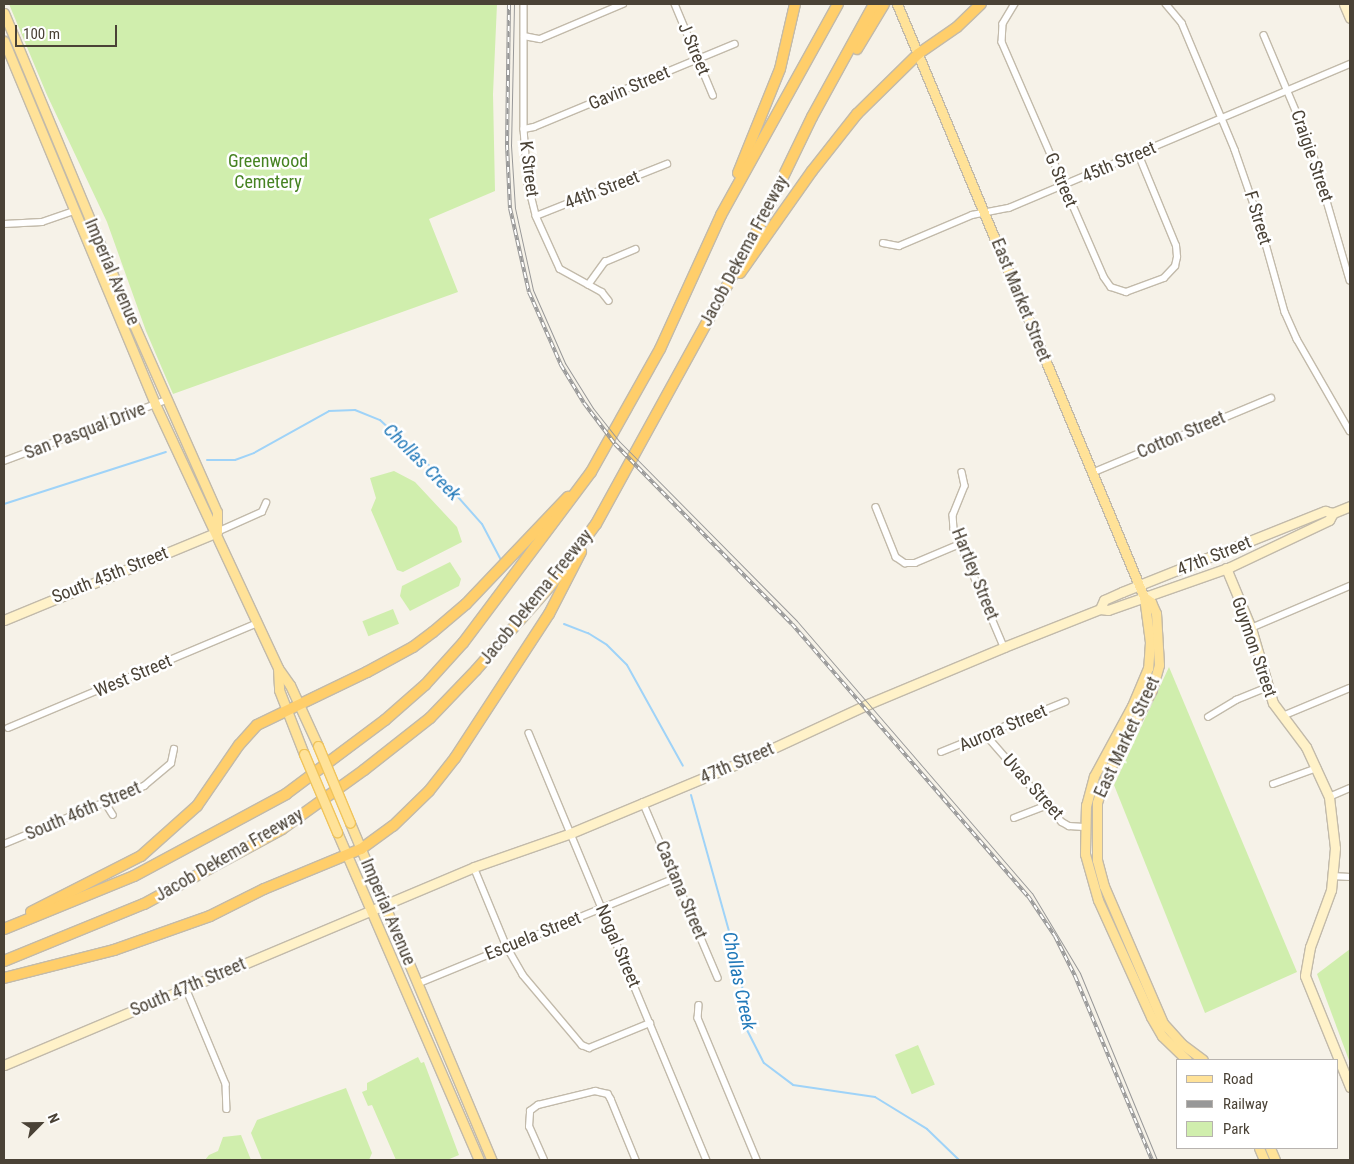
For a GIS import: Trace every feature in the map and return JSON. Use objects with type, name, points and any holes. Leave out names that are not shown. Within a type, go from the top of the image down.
[{"type":"highway","points":[[721,215],[780,69],[795,4]]},
{"type":"highway","name":"Jacob Dekema Freeway","points":[[4,928],[134,876],[286,794],[342,754],[425,685],[463,643],[591,472],[660,349],[721,215],[838,4]]},
{"type":"highway","name":"Jacob Dekema Freeway","points":[[4,961],[144,904],[210,870],[282,828],[364,770],[430,718],[476,670],[551,585],[596,524],[754,237],[812,117],[874,4]]},
{"type":"highway","points":[[812,117],[884,4]]},
{"type":"highway","points":[[708,318],[817,164],[857,114],[918,54],[957,27],[980,4]]},
{"type":"highway","points":[[4,928],[141,856],[197,806],[239,745],[257,725],[286,709],[368,672],[413,648],[466,604],[591,472]]},
{"type":"highway","points":[[4,978],[114,950],[210,916],[264,889],[361,849],[393,826],[428,791],[455,758],[549,614],[596,524]]},
{"type":"main road","name":"East Market Street","points":[[896,4],[1144,597],[1150,642],[1148,668],[1132,706],[1094,776],[1084,827],[1087,866],[1098,900],[1151,1017],[1162,1036],[1185,1059]]},
{"type":"main road","points":[[1344,4],[1350,18]]},
{"type":"main road","name":"Imperial Avenue","points":[[4,12],[166,400],[217,512],[217,532]]},
{"type":"main road","name":"Imperial Avenue","points":[[4,40],[155,404],[217,532],[278,668],[299,704],[318,746],[492,1160]]},
{"type":"main road","name":"47th Street","points":[[372,909],[474,867],[570,833],[1004,647],[1100,609],[1108,610],[1226,568],[1329,520],[1333,513],[1350,506]]},
{"type":"main road","name":"47th Street","points":[[1100,609],[1104,600],[1325,510],[1333,513]]},
{"type":"main road","name":"South 45th Street","points":[[4,620],[217,532]]},
{"type":"main road","name":"Guymon Street","points":[[1226,568],[1251,628],[1266,688],[1273,703],[1285,715],[1317,768],[1330,797],[1335,848],[1332,876],[1310,947],[1306,976],[1339,1059]]},
{"type":"main road","name":"East Market Street","points":[[1144,597],[1151,602],[1156,613],[1159,665],[1152,690],[1105,778],[1096,803],[1094,827],[1100,876],[1163,1023],[1182,1044],[1202,1059]]},
{"type":"main road","name":"Imperial Avenue","points":[[278,668],[279,690],[304,754],[479,1160]]},
{"type":"main road","points":[[1084,827],[1088,830],[1092,863],[1100,876]]},
{"type":"main road","name":"South 47th Street","points":[[4,1065],[372,909]]},
{"type":"main road","name":"Guymon Street","points":[[1339,1059],[1350,1087]]},
{"type":"street","name":"K Street","points":[[524,4],[524,129],[528,183],[536,216],[560,269],[610,300]]},
{"type":"street","points":[[524,36],[540,39],[623,4]]},
{"type":"street","name":"J Street","points":[[674,4],[713,95]]},
{"type":"street","name":"G Street","points":[[1015,4],[1001,33],[1063,186],[1111,287],[1126,292],[1150,284],[1171,272],[1177,257],[1176,246],[1138,154]]},
{"type":"street","name":"F Street","points":[[1166,4],[1182,23],[1222,118],[1254,203],[1285,312],[1297,339],[1350,431]]},
{"type":"street","name":"Craigie Street","points":[[1264,35],[1288,90],[1324,185],[1350,280]]},
{"type":"street","name":"Gavin Street","points":[[524,129],[534,127],[734,44]]},
{"type":"street","name":"45th Street","points":[[883,243],[899,246],[985,213],[1009,208],[1350,64]]},
{"type":"street","name":"44th Street","points":[[536,216],[667,164]]},
{"type":"street","points":[[4,224],[42,222],[74,211]]},
{"type":"street","points":[[588,285],[605,262],[635,249]]},
{"type":"street","name":"Cotton Street","points":[[1092,473],[1271,398]]},
{"type":"street","name":"San Pasqual Drive","points":[[4,461],[166,400]]},
{"type":"street","name":"Hartley Street","points":[[962,472],[965,486],[953,515],[954,529],[1004,647]]},
{"type":"street","points":[[217,532],[262,512],[266,503]]},
{"type":"street","points":[[876,507],[896,556],[905,563],[915,563],[960,544]]},
{"type":"street","points":[[1251,628],[1350,586]]},
{"type":"street","name":"West Street","points":[[8,728],[258,623]]},
{"type":"street","points":[[1208,717],[1236,700],[1266,688]]},
{"type":"street","points":[[1285,715],[1350,688]]},
{"type":"street","name":"Aurora Street","points":[[941,752],[987,736],[1065,702]]},
{"type":"street","name":"Nogal Street","points":[[529,733],[707,1160]]},
{"type":"street","name":"Uvas Street","points":[[987,736],[1069,826],[1084,827]]},
{"type":"street","name":"South 46th Street","points":[[4,844],[144,786],[171,763],[174,749]]},
{"type":"street","points":[[1273,784],[1317,768]]},
{"type":"street","points":[[1330,797],[1350,788]]},
{"type":"street","points":[[105,802],[113,815]]},
{"type":"street","name":"Castana Street","points":[[643,802],[718,978]]},
{"type":"street","points":[[1014,818],[1048,805]]},
{"type":"street","points":[[474,867],[507,947],[523,975],[582,1045],[593,1046],[650,1023]]},
{"type":"street","points":[[1332,876],[1350,877]]},
{"type":"street","name":"Escuela Street","points":[[417,984],[676,878]]},
{"type":"street","points":[[186,988],[226,1084],[227,1109]]},
{"type":"street","points":[[699,1005],[698,1018],[757,1160]]},
{"type":"street","points":[[544,1160],[529,1127],[530,1111],[538,1105],[603,1092],[611,1099],[636,1160]]},
{"type":"green space","name":"Greenwood Cemetery","points":[[9,4],[497,4],[493,94],[495,191],[429,219],[458,292],[173,394],[146,331],[107,222],[47,95]]},
{"type":"green space","points":[[394,471],[415,482],[457,527],[462,542],[403,572],[397,570],[371,510],[376,498],[370,478]]},
{"type":"green space","points":[[450,562],[461,579],[459,586],[410,611],[400,596],[402,586]]},
{"type":"green space","points":[[393,609],[399,624],[368,636],[362,621]]},
{"type":"green space","points":[[1169,667],[1297,972],[1205,1013],[1114,785]]},
{"type":"green space","points":[[1350,949],[1350,1063],[1317,974]]},
{"type":"green space","points":[[918,1045],[935,1085],[912,1094],[895,1055]]},
{"type":"green space","points":[[418,1057],[421,1063],[424,1062],[459,1155],[447,1160],[396,1160],[372,1105],[368,1106],[362,1092],[367,1090],[367,1083]]},
{"type":"green space","points":[[346,1088],[372,1153],[369,1160],[262,1160],[251,1133],[257,1120]]},
{"type":"green space","points":[[241,1135],[251,1160],[205,1160],[209,1155],[218,1151],[223,1137]]},
{"type":"waterway","name":"Chollas Creek","points":[[207,460],[235,460],[254,453],[329,411],[355,410],[380,420],[434,470],[482,524],[501,560]]},
{"type":"waterway","points":[[4,504],[166,452]]},
{"type":"waterway","points":[[564,624],[588,633],[607,645],[627,665],[683,766]]},
{"type":"waterway","name":"Chollas Creek","points":[[691,795],[741,974],[746,1028],[764,1063],[793,1085],[875,1097],[927,1129],[959,1160]]},
{"type":"tram line","points":[[514,4],[511,145],[515,208],[533,290],[565,363],[593,408],[619,441],[797,621],[1032,893],[1080,973],[1157,1160]]},
{"type":"railway","points":[[509,4],[507,145],[510,208],[529,292],[561,365],[584,403],[615,444],[792,624],[1028,896],[1055,936],[1075,976],[1152,1160]]}]
